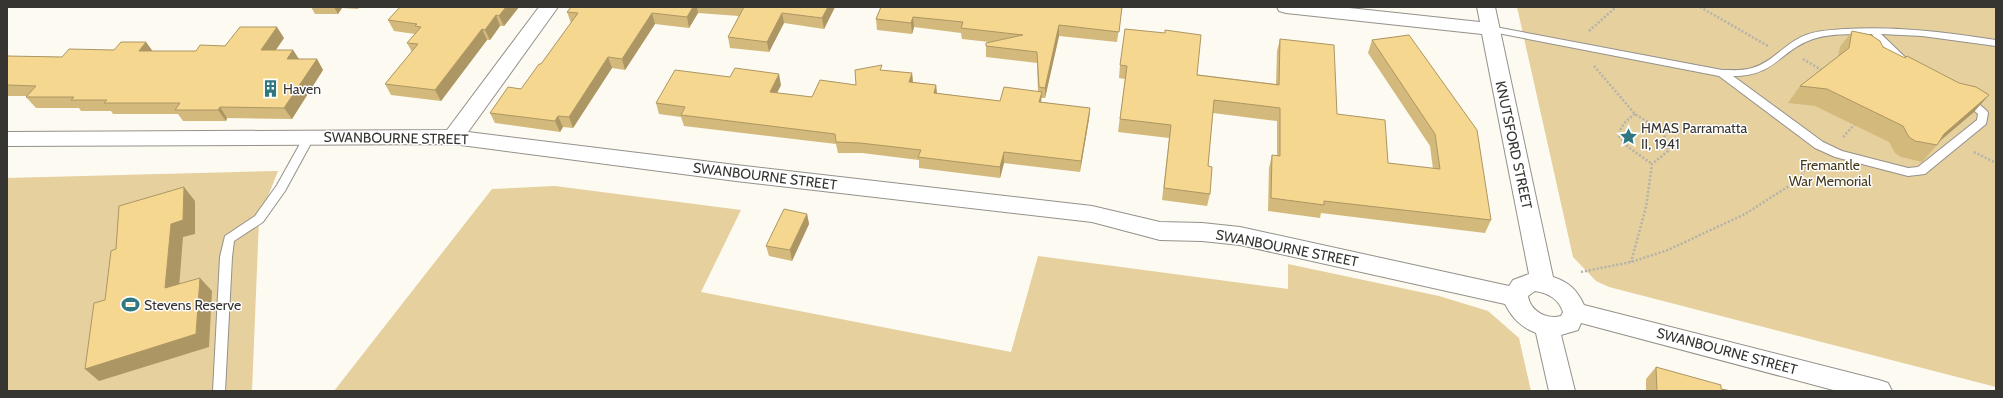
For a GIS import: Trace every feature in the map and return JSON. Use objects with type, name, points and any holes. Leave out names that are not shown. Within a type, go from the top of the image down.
[{"type":"street","points":[[452,137],[549,7]]},
{"type":"street","points":[[1286,7],[1490,29]]},
{"type":"street","name":"KNUTSFORD STREET","points":[[1486,7],[1542,282]]},
{"type":"street","name":"SWANBOURNE STREET","points":[[7,138],[310,136],[452,137],[736,173],[1092,214],[1160,231],[1202,232],[1240,236],[1515,297]]},
{"type":"street","points":[[1534,282],[1542,282],[1561,290],[1569,297],[1575,312],[1573,318],[1563,326],[1547,327],[1528,319],[1516,304],[1515,297],[1520,286],[1534,282]]},
{"type":"street","name":"SWANBOURNE STREET","points":[[1575,312],[1879,391]]},
{"type":"street","points":[[1547,327],[1562,391]]},
{"type":"lane","points":[[1490,29],[1722,73],[1754,71],[1764,67],[1781,53],[1809,37],[1830,33],[1875,30],[1914,31],[1996,43]]},
{"type":"lane","points":[[1875,30],[1878,37],[1889,49],[1914,69]]},
{"type":"lane","points":[[1722,73],[1819,145],[1839,154],[1908,172],[1922,171],[1984,118],[1984,113],[1979,107],[1958,93]]},
{"type":"lane","points":[[219,391],[226,258],[230,239],[259,219],[281,188],[310,136]]},
{"type":"path","points":[[1616,7],[1574,44],[1635,114],[1662,132],[1667,142],[1668,151],[1652,164],[1646,207],[1631,262]]},
{"type":"path","points":[[1700,7],[1781,53]]},
{"type":"path","points":[[1818,68],[1826,72]]},
{"type":"path","points":[[1635,114],[1623,121],[1618,127],[1618,132],[1622,141],[1652,164]]},
{"type":"path","points":[[1847,131],[1858,122]]},
{"type":"path","points":[[1581,272],[1631,262],[1668,250],[1751,210],[1800,179],[1811,156],[1819,145]]},
{"type":"path","points":[[1977,153],[1996,163]]},
{"type":"green space","name":"Fremantle War Memorial","points":[[1517,7],[1996,7],[1996,387],[1609,287],[1596,281],[1573,257]]},
{"type":"green space","name":"Stevens Reserve","points":[[278,171],[259,219],[252,391],[7,391],[7,178]]},
{"type":"green space","points":[[555,186],[741,210],[701,292],[1011,352],[1038,256],[1288,289],[1288,264],[1439,296],[1488,311],[1519,338],[1531,391],[334,391],[492,189]]},
{"type":"building","points":[[400,7],[506,7],[499,16],[496,15],[485,30],[482,29],[435,90],[385,84],[418,44],[407,43],[421,27],[415,26],[417,24],[388,20]]},
{"type":"building","points":[[571,7],[693,7],[687,17],[652,13],[622,59],[608,57],[569,117],[558,116],[555,121],[490,113],[508,87],[521,89],[539,64],[541,64],[578,13],[567,12]]},
{"type":"building","points":[[744,7],[828,7],[822,18],[782,13],[767,42],[728,37]]},
{"type":"building","points":[[881,7],[1122,7],[1119,32],[1059,25],[1045,88],[1039,87],[1037,52],[986,46],[986,43],[1023,35],[961,28],[963,22],[913,17],[911,23],[876,19]]},
{"type":"building","points":[[240,27],[277,27],[261,50],[293,50],[287,59],[317,59],[284,108],[220,107],[218,110],[175,110],[180,103],[104,103],[107,100],[71,100],[74,97],[26,97],[36,86],[7,85],[7,56],[62,57],[69,49],[114,50],[121,42],[146,42],[139,51],[196,51],[200,45],[225,46]]},
{"type":"building","points":[[1125,29],[1165,33],[1165,30],[1201,35],[1197,75],[1279,85],[1280,39],[1334,45],[1337,114],[1385,120],[1388,163],[1440,169],[1435,134],[1372,40],[1409,35],[1477,130],[1491,220],[1324,201],[1324,205],[1271,198],[1272,155],[1280,156],[1280,108],[1214,100],[1208,166],[1212,167],[1210,194],[1164,188],[1171,125],[1120,119],[1127,66],[1120,65]]},
{"type":"building","points":[[1852,31],[1871,35],[1880,41],[1883,47],[1905,58],[1907,56],[1959,83],[1976,87],[1989,95],[1944,134],[1937,145],[1915,141],[1909,137],[1903,126],[1827,89],[1800,86],[1849,48]]},
{"type":"building","points":[[882,65],[880,70],[912,73],[909,82],[936,85],[934,93],[1000,101],[1004,87],[1042,92],[1039,102],[1090,108],[1081,161],[1004,152],[1000,167],[918,157],[921,150],[860,143],[836,142],[835,134],[681,115],[685,107],[656,103],[675,70],[730,77],[735,68],[779,74],[770,92],[812,97],[820,80],[856,85],[855,70]]},
{"type":"building","points":[[184,187],[183,220],[171,224],[165,288],[200,278],[196,334],[85,369],[94,303],[105,300],[111,251],[116,249],[119,206]]},
{"type":"building","points":[[784,209],[807,214],[790,250],[766,246]]},
{"type":"building","points":[[1656,367],[1721,385],[1721,389],[1732,391],[1657,391]]},
{"type":"place","name":"Haven","points":[[270,89]]},
{"type":"place","name":"HMAS Parramatta II, 1941","points":[[1628,136]]},
{"type":"place","name":"Stevens Reserve","points":[[131,305]]}]
